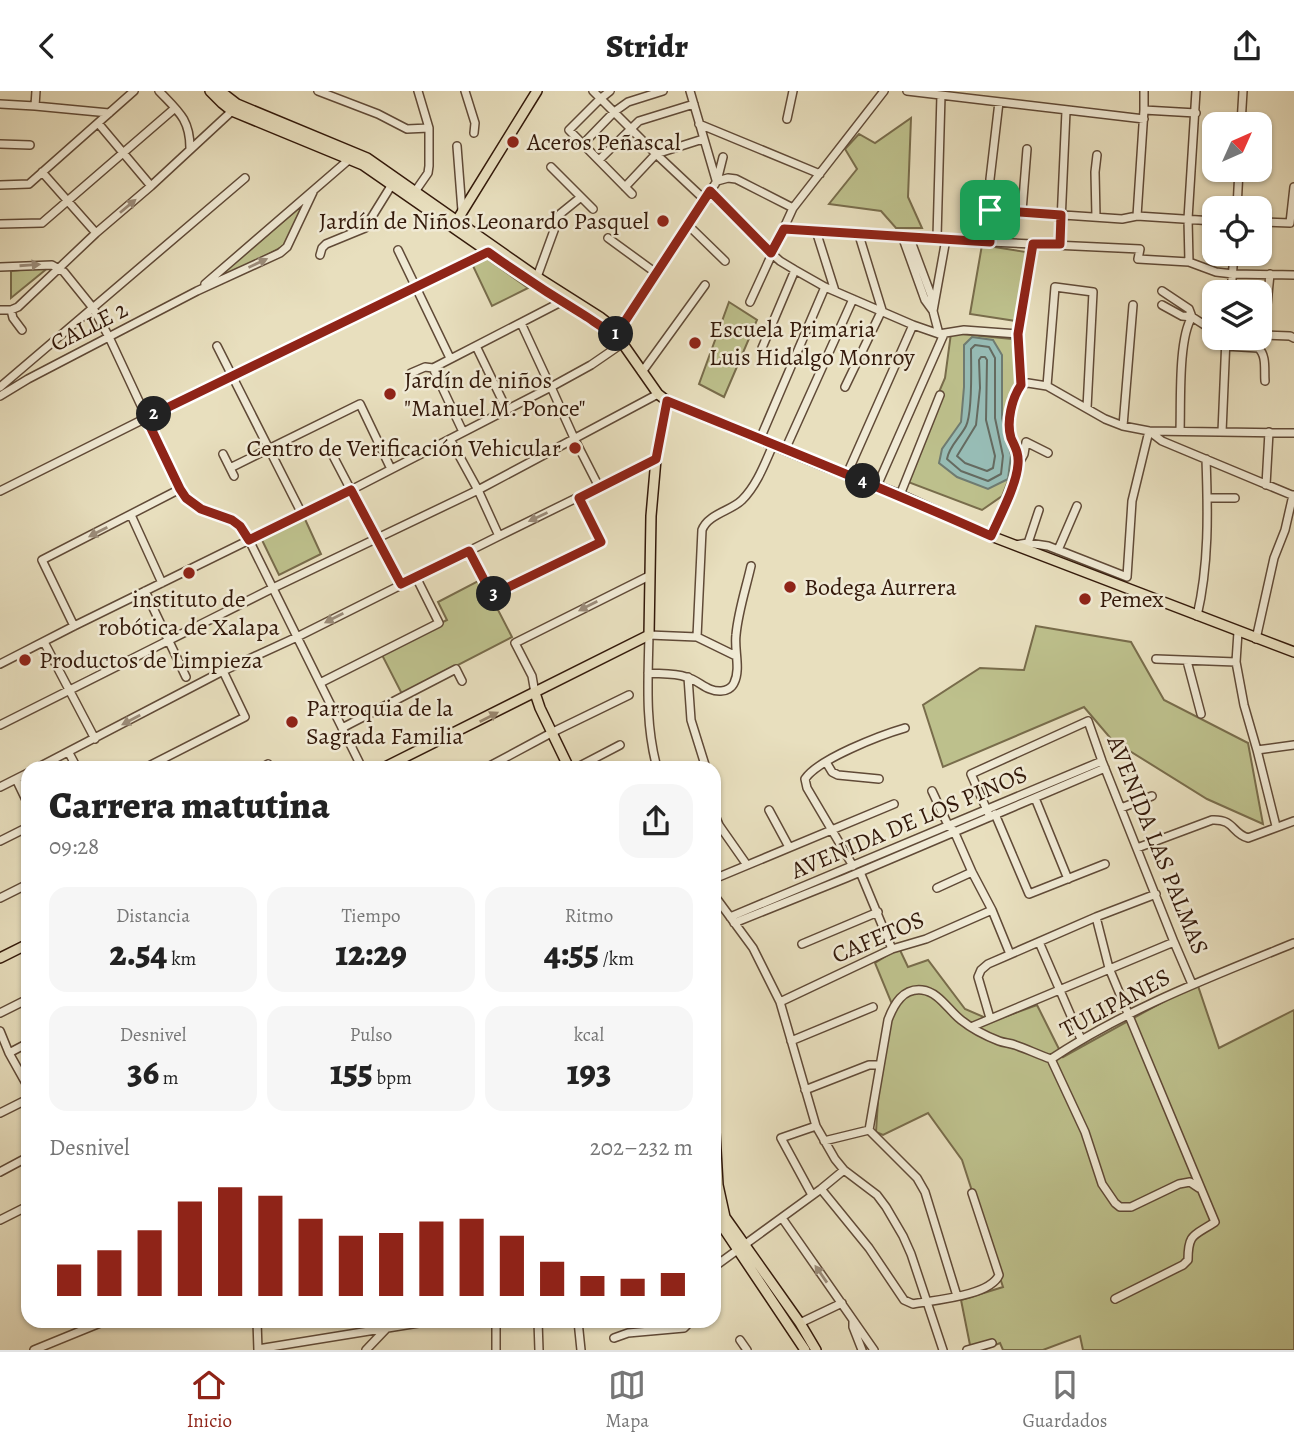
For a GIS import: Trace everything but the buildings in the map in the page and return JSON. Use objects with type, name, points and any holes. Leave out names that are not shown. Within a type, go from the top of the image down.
[{"type":"main road","points":[[210,91],[232,111],[367,158],[412,195]]},
{"type":"main road","points":[[457,219],[537,91]]},
{"type":"main road","points":[[226,93],[237,104],[353,155],[391,186],[457,219],[492,250],[561,302],[616,335]]},
{"type":"main road","points":[[492,250],[609,324],[658,394],[667,401],[900,495],[991,536],[1294,652]]},
{"type":"main road","points":[[397,761],[649,635],[651,516],[656,459],[667,401]]},
{"type":"main road","points":[[535,693],[566,761]]},
{"type":"main road","points":[[0,958],[21,948]]},
{"type":"main road","points":[[721,1203],[725,1217],[742,1247],[805,1350]]},
{"type":"main road","points":[[742,1247],[800,1323],[816,1350]]},
{"type":"street","points":[[35,106],[37,91]]},
{"type":"street","points":[[0,185],[29,184],[134,91]]},
{"type":"street","points":[[159,91],[187,124],[190,148]]},
{"type":"street","points":[[318,91],[378,114],[407,129],[429,128]]},
{"type":"street","points":[[412,195],[428,173],[429,128],[418,91]]},
{"type":"street","points":[[465,91],[475,123],[474,133]]},
{"type":"street","points":[[593,91],[705,200]]},
{"type":"street","points":[[610,91],[569,130],[632,194]]},
{"type":"street","points":[[583,144],[614,112],[628,102],[663,91]]},
{"type":"street","points":[[690,91],[717,181]]},
{"type":"street","points":[[787,119],[793,91]]},
{"type":"street","points":[[871,91],[876,100]]},
{"type":"street","points":[[750,302],[793,208],[884,91]]},
{"type":"street","points":[[907,91],[1144,120]]},
{"type":"street","points":[[1137,216],[1144,91]]},
{"type":"street","points":[[1189,262],[1188,219],[1196,91]]},
{"type":"street","points":[[1242,112],[1243,91]]},
{"type":"street","points":[[933,311],[942,238],[941,95]]},
{"type":"street","points":[[990,242],[990,179],[999,102]]},
{"type":"street","points":[[0,104],[109,113]]},
{"type":"street","points":[[599,160],[630,128],[647,118],[694,104]]},
{"type":"street","points":[[0,224],[42,223],[175,108]]},
{"type":"street","points":[[1144,110],[1196,113]]},
{"type":"street","points":[[0,310],[18,307],[232,111]]},
{"type":"street","points":[[1060,244],[1066,111]]},
{"type":"street","points":[[97,123],[151,186]]},
{"type":"street","points":[[699,124],[820,174]]},
{"type":"street","points":[[625,187],[656,154],[703,139]]},
{"type":"street","points":[[0,144],[30,145]]},
{"type":"street","points":[[457,146],[457,219]]},
{"type":"street","points":[[1022,211],[1027,149]]},
{"type":"street","name":"CALLE 2","points":[[197,291],[353,155]]},
{"type":"street","points":[[1096,217],[1097,155]]},
{"type":"street","points":[[616,335],[653,271],[717,181],[723,157]]},
{"type":"street","points":[[551,167],[593,209]]},
{"type":"street","points":[[42,172],[96,233]]},
{"type":"street","points":[[0,387],[245,178]]},
{"type":"street","points":[[717,181],[736,179],[793,208]]},
{"type":"street","points":[[320,255],[326,244],[365,228],[391,186]]},
{"type":"street","points":[[1272,222],[1290,223],[1294,187]]},
{"type":"street","points":[[710,191],[771,253],[794,271],[835,291],[913,325],[941,334],[964,330],[1018,334]]},
{"type":"street","name":"CALLE 2","points":[[0,395],[197,291],[280,253],[287,247],[313,192]]},
{"type":"street","points":[[537,277],[560,214],[581,197]]},
{"type":"street","points":[[990,210],[1122,219],[1137,216],[1202,220]]},
{"type":"street","points":[[688,225],[725,261]]},
{"type":"street","points":[[784,229],[1140,249],[1138,259],[1189,262],[1216,272],[1233,274],[1294,275]]},
{"type":"street","points":[[816,231],[835,291]]},
{"type":"street","points":[[845,387],[882,310],[858,232]]},
{"type":"street","points":[[877,487],[941,334],[933,311],[925,300],[906,236]]},
{"type":"street","points":[[608,238],[653,271]]},
{"type":"street","points":[[991,536],[1016,476],[1018,464],[1018,453],[1010,436],[1009,426],[1017,391],[1021,385],[1018,334],[1033,244]]},
{"type":"street","points":[[398,250],[450,358]]},
{"type":"street","points":[[0,491],[492,250]]},
{"type":"street","points":[[0,267],[42,264],[60,268],[93,308],[180,489],[193,504],[232,520],[240,526],[249,540],[358,761]]},
{"type":"street","points":[[1232,280],[1233,266]]},
{"type":"street","points":[[762,348],[794,271]]},
{"type":"street","points":[[1269,280],[1270,274]]},
{"type":"street","points":[[642,372],[705,285]]},
{"type":"street","points":[[760,439],[825,286]]},
{"type":"street","points":[[1047,386],[1055,287],[1093,292],[1087,408]]},
{"type":"street","points":[[1162,291],[1189,309],[1192,317]]},
{"type":"street","points":[[785,450],[853,299]]},
{"type":"street","points":[[411,373],[425,366],[433,368],[561,302]]},
{"type":"street","points":[[1124,426],[1133,305]]},
{"type":"street","points":[[1162,305],[1202,323]]},
{"type":"street","points":[[11,310],[13,318],[22,330]]},
{"type":"street","points":[[1180,431],[1183,345],[1192,317]]},
{"type":"street","points":[[521,323],[547,377]]},
{"type":"street","points":[[847,474],[913,325]]},
{"type":"street","points":[[1272,335],[1294,338]]},
{"type":"street","points":[[0,664],[351,490],[551,387],[592,365],[623,343]]},
{"type":"street","points":[[217,346],[302,514]]},
{"type":"street","points":[[476,346],[504,404]]},
{"type":"street","points":[[1222,432],[1225,350]]},
{"type":"street","points":[[1261,350],[1264,356],[1265,381]]},
{"type":"street","points":[[433,368],[463,432]]},
{"type":"street","points":[[22,370],[28,379]]},
{"type":"street","points":[[1021,385],[1028,383],[1047,386],[1105,419],[1149,431],[1294,433]]},
{"type":"street","points":[[551,387],[599,487]]},
{"type":"street","points":[[0,725],[478,490],[658,394]]},
{"type":"street","points":[[900,495],[940,395]]},
{"type":"street","points":[[223,454],[232,472],[270,448],[360,404],[391,469]]},
{"type":"street","points":[[1149,431],[1162,441],[1293,496],[1285,530],[1274,558],[1256,639]]},
{"type":"street","points":[[1015,545],[1038,543],[1127,577],[1132,501],[1149,431]]},
{"type":"street","points":[[1266,485],[1269,432]]},
{"type":"street","points":[[450,439],[499,535]]},
{"type":"street","points":[[1018,464],[1024,454],[1026,442],[1048,453]]},
{"type":"street","points":[[697,637],[702,530],[708,521],[730,509],[752,489],[773,445]]},
{"type":"street","points":[[331,452],[401,584]]},
{"type":"street","points":[[52,761],[223,671],[656,459]]},
{"type":"street","points":[[1197,616],[1204,587],[1208,498],[1206,459]]},
{"type":"street","points":[[74,626],[42,560],[180,489]]},
{"type":"street","points":[[469,551],[492,595],[601,542],[579,498]]},
{"type":"street","points":[[1208,498],[1235,498]]},
{"type":"street","points":[[1058,550],[1077,506]]},
{"type":"street","points":[[1028,543],[1039,510]]},
{"type":"street","points":[[131,515],[162,583]]},
{"type":"street","points":[[648,673],[688,677],[704,687],[719,691],[732,687],[737,668],[736,632],[751,566]]},
{"type":"street","points":[[535,693],[532,676],[515,643],[649,576]]},
{"type":"street","points":[[320,683],[439,623],[416,577]]},
{"type":"street","points":[[145,591],[186,677]]},
{"type":"street","points":[[1238,632],[1236,662],[1244,705],[1276,826]]},
{"type":"street","points":[[655,761],[647,709],[649,635],[697,637],[736,656]]},
{"type":"street","points":[[44,642],[95,739]]},
{"type":"street","points":[[1156,659],[1236,662]]},
{"type":"street","points":[[1187,661],[1201,714]]},
{"type":"street","points":[[342,728],[456,669],[463,681]]},
{"type":"street","points":[[159,761],[245,717],[223,671]]},
{"type":"street","points":[[688,677],[691,720],[704,761]]},
{"type":"street","points":[[499,761],[629,695]]},
{"type":"street","name":"AVENIDA LAS PALMAS","points":[[991,813],[971,774],[1088,721],[1192,983]]},
{"type":"street","points":[[853,866],[807,788],[805,779],[809,773],[826,762],[887,733],[905,729]]},
{"type":"street","points":[[589,761],[620,745]]},
{"type":"street","points":[[1257,750],[1294,745]]},
{"type":"street","points":[[69,753],[73,761]]},
{"type":"street","points":[[826,762],[832,772],[838,775],[880,779]]},
{"type":"street","name":"AVENIDA DE LOS PINOS","points":[[732,920],[844,874],[860,872],[951,828],[1035,798],[1104,765]]},
{"type":"street","name":"AVENIDA DE LOS PINOS","points":[[991,813],[1104,765]]},
{"type":"street","points":[[0,787],[21,776]]},
{"type":"street","points":[[16,779],[21,789]]},
{"type":"street","points":[[932,791],[992,910],[1010,954]]},
{"type":"street","points":[[1121,808],[1152,796]]},
{"type":"street","points":[[1035,798],[1068,879]]},
{"type":"street","points":[[721,876],[894,804]]},
{"type":"street","points":[[769,810],[789,847]]},
{"type":"street","points":[[991,813],[1030,894],[1105,864]]},
{"type":"street","points":[[1137,848],[1212,820],[1228,823],[1248,838],[1294,821]]},
{"type":"street","points":[[721,828],[747,865]]},
{"type":"street","points":[[0,841],[21,830]]},
{"type":"street","name":"AVENIDA DE LOS PINOS","points":[[844,874],[853,866],[897,852]]},
{"type":"street","points":[[860,872],[892,949]]},
{"type":"street","points":[[937,888],[972,872]]},
{"type":"street","points":[[0,898],[21,888]]},
{"type":"street","points":[[990,1018],[978,977],[988,964],[1156,894]]},
{"type":"street","points":[[721,905],[753,949],[780,1002],[816,1126],[835,1159],[877,1195],[903,1236],[943,1350]]},
{"type":"street","name":"CAFETOS","points":[[780,1002],[892,949],[926,939],[992,910]]},
{"type":"street","points":[[802,944],[878,912]]},
{"type":"street","points":[[1096,917],[1109,968],[1215,1222],[1191,1238],[1188,1244],[1188,1260],[1183,1265],[1115,1299]]},
{"type":"street","points":[[1039,942],[1081,1039]]},
{"type":"street","points":[[971,1027],[1174,942]]},
{"type":"street","name":"TULIPANES","points":[[869,1130],[888,1020],[900,997],[909,992],[929,992],[971,1027],[998,1041],[1051,1059],[1081,1039],[1192,983],[1294,943]]},
{"type":"street","points":[[0,1013],[21,1002]]},
{"type":"street","points":[[791,1041],[873,1007]]},
{"type":"street","points":[[0,1031],[2,1040],[21,1074]]},
{"type":"street","points":[[9,1053],[21,1047]]},
{"type":"street","points":[[1051,1059],[1085,1132],[1102,1184],[1115,1203],[1120,1207],[1131,1207],[1179,1184],[1189,1182],[1201,1190]]},
{"type":"street","points":[[805,1090],[869,1065],[880,1065]]},
{"type":"street","points":[[0,1113],[21,1102]]},
{"type":"street","points":[[812,1195],[781,1138],[816,1126]]},
{"type":"street","points":[[824,1140],[869,1130],[917,1178],[925,1192],[957,1296]]},
{"type":"street","points":[[0,1172],[21,1161]]},
{"type":"street","points":[[721,1262],[845,1170]]},
{"type":"street","points":[[821,1189],[869,1248],[904,1300],[913,1304],[957,1296],[991,1285],[997,1280],[999,1275],[972,1193]]},
{"type":"street","points":[[0,1220],[21,1210]]},
{"type":"street","points":[[782,1217],[874,1350]]},
{"type":"street","points":[[800,1323],[842,1303]]},
{"type":"street","points":[[853,1319],[853,1327],[862,1350]]},
{"type":"street","points":[[34,1350],[88,1328]]},
{"type":"street","points":[[257,1328],[258,1350],[392,1328]]},
{"type":"street","points":[[496,1328],[496,1350]]},
{"type":"street","points":[[538,1328],[539,1350]]},
{"type":"street","points":[[579,1328],[581,1350]]},
{"type":"street","points":[[614,1338],[628,1333],[684,1328]]},
{"type":"street","points":[[366,1350],[386,1329]]},
{"type":"street","points":[[740,1340],[747,1350]]},
{"type":"street","points":[[967,1350],[992,1343]]},
{"type":"green space","points":[[911,118],[908,197],[922,228],[896,228],[881,211],[829,204],[857,169],[845,149],[859,134],[875,143]]},
{"type":"green space","points":[[299,208],[303,211],[284,246],[224,277],[221,274]]},
{"type":"green space","points":[[982,245],[1026,252],[1016,321],[970,314]]},
{"type":"green space","points":[[486,258],[528,288],[492,306],[473,266]]},
{"type":"green space","points":[[49,267],[11,298],[11,271]]},
{"type":"green space","points":[[729,302],[757,320],[724,397],[699,384]]},
{"type":"green space","points":[[951,333],[1012,339],[1019,378],[1008,398],[1008,420],[1016,461],[1002,496],[982,510],[908,482],[924,427],[945,378]]},
{"type":"green space","points":[[304,517],[321,554],[279,575],[261,538]]},
{"type":"green space","points":[[482,579],[512,637],[402,694],[381,653],[447,620],[438,602]]},
{"type":"green space","points":[[1036,626],[1131,642],[1164,700],[1248,743],[1263,824],[1207,799],[1112,740],[1084,707],[943,767],[923,705],[980,668],[1024,670]]},
{"type":"green space","points":[[899,948],[908,967],[928,960],[965,1009],[993,1021],[1037,1005],[1063,1057],[1197,983],[1219,1048],[1294,1010],[1294,1350],[1083,1350],[1080,1336],[1043,1350],[1003,1350],[1000,1343],[983,1350],[971,1350],[961,1300],[1003,1287],[962,1160],[928,1113],[883,1135],[876,1132],[880,1069],[892,1004],[875,963]]},
{"type":"water","points":[[972,337],[993,340],[1002,355],[1002,418],[1011,455],[1008,479],[988,489],[957,477],[939,463],[942,449],[961,422],[964,345]]},
{"type":"place","name":"Aceros Peñascal","points":[[513,142]]},
{"type":"place","name":"Jardín de Niños Leonardo Pasquel","points":[[663,221]]},
{"type":"place","name":"Escuela Primaria Luis Hidalgo Monroy","points":[[695,343]]},
{"type":"place","name":"Jardín de niños \"Manuel M. Ponce\"","points":[[390,394]]},
{"type":"place","name":"Centro de Verificación Vehicular","points":[[575,448]]},
{"type":"place","name":"instituto de robótica de Xalapa","points":[[189,573]]},
{"type":"place","name":"Bodega Aurrera","points":[[790,587]]},
{"type":"place","name":"Pemex","points":[[1085,599]]},
{"type":"place","name":"Productos de Limpieza","points":[[25,660]]},
{"type":"place","name":"Parroquia de la Sagrada Familia","points":[[292,722]]},
{"type":"route","points":[[710,191],[771,253],[784,229],[990,242],[990,210],[1061,215],[1060,244],[1033,244],[1018,334],[1021,385],[1017,391],[1009,426],[1010,436],[1018,453],[1018,464],[1016,476],[991,536],[900,495],[667,401],[656,459],[579,498],[601,542],[492,595],[469,551],[401,584],[351,490],[249,540],[240,526],[232,520],[201,509],[186,498],[146,418],[488,252],[561,302],[616,335],[710,191]]}]
